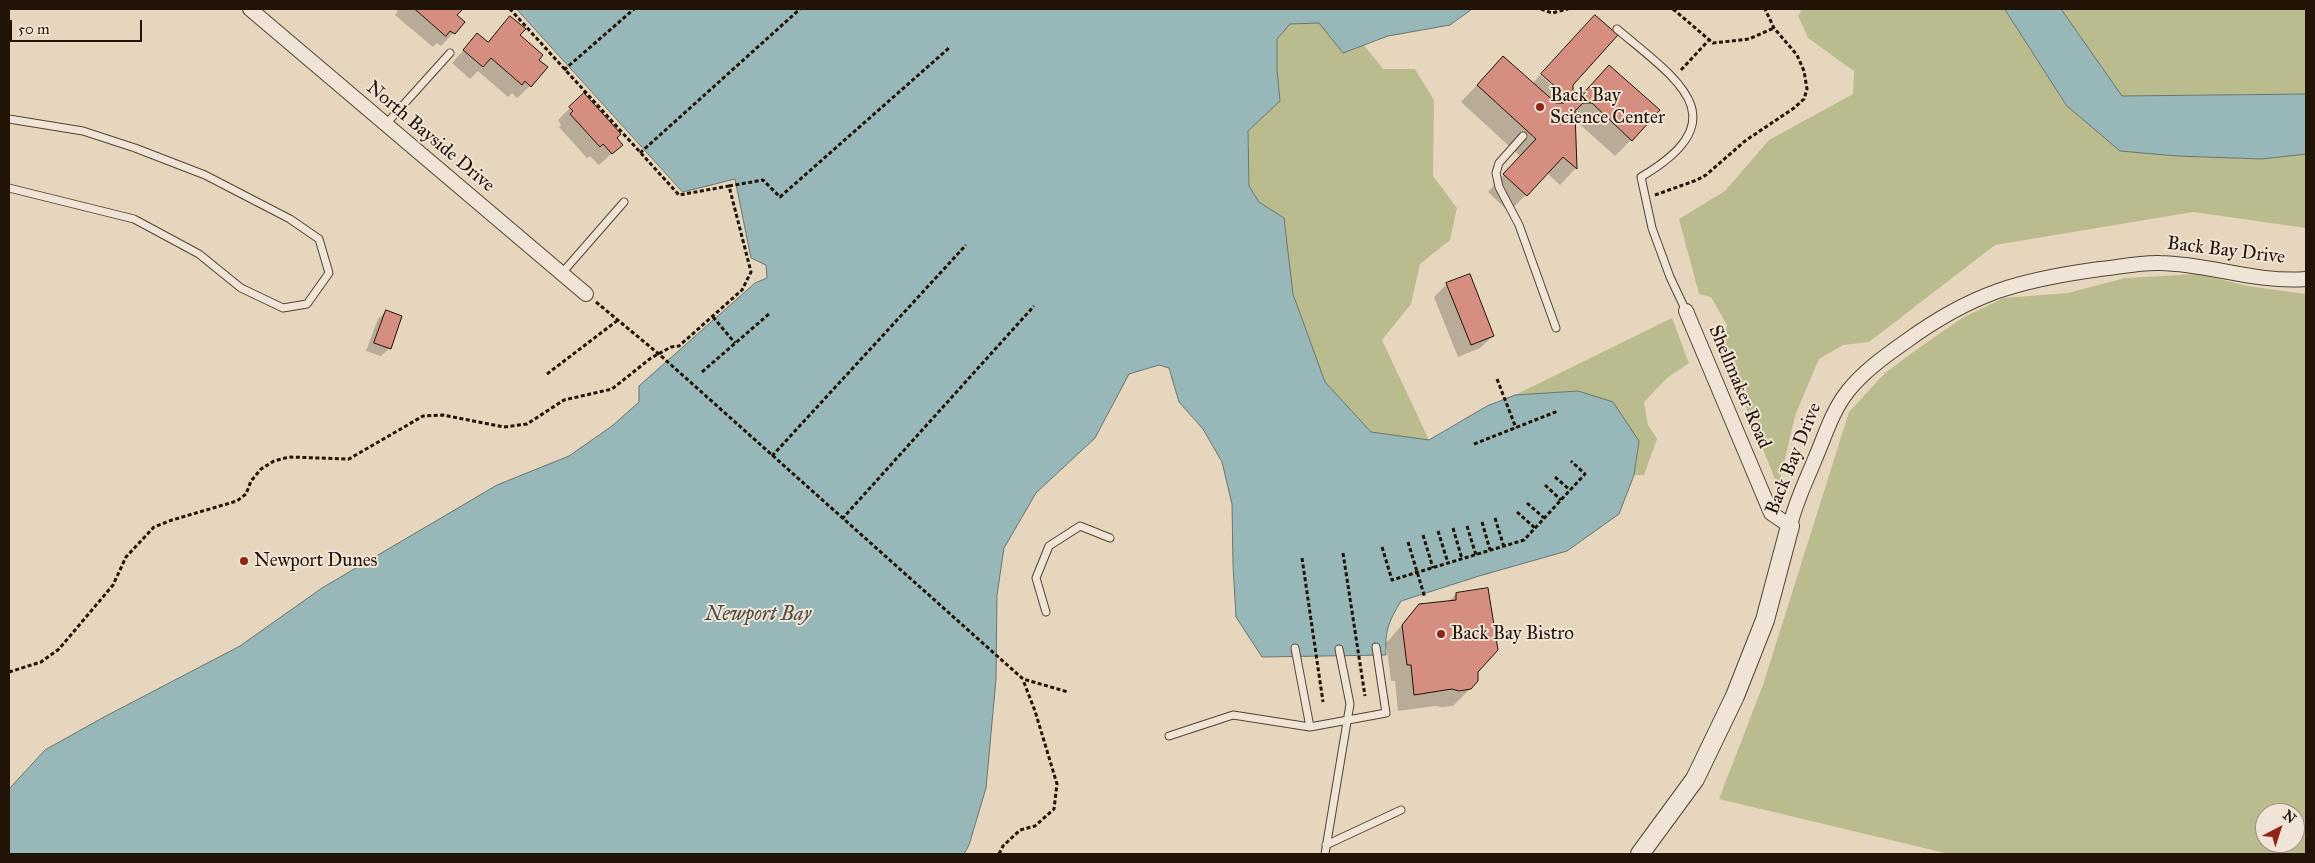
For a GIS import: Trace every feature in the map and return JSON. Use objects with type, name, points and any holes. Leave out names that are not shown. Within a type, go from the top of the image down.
[{"type":"street","name":"North Bayside Drive","points":[[250,9],[586,294]]},
{"type":"street","name":"Back Bay Drive","points":[[1640,854],[1695,779],[1735,696],[1765,620],[1790,526],[1825,431],[1847,392],[1891,352],[1946,314],[1968,302],[2039,279],[2160,263],[2200,266],[2266,280],[2306,279]]},
{"type":"street","name":"Shellmaker Road","points":[[1686,311],[1771,513],[1790,526]]},
{"type":"lane","points":[[1617,29],[1674,77],[1684,89],[1691,102],[1693,114],[1688,139],[1660,166],[1641,177],[1652,228],[1670,277],[1686,311]]},
{"type":"lane","points":[[386,124],[450,53]]},
{"type":"lane","points":[[9,119],[83,131],[135,148],[205,175],[290,219],[319,239],[328,273],[307,304],[283,308],[241,288],[199,254],[134,220],[9,188]]},
{"type":"lane","points":[[1524,136],[1499,163],[1496,173],[1499,187],[1519,225],[1556,328]]},
{"type":"lane","points":[[562,273],[624,202]]},
{"type":"lane","points":[[1046,612],[1036,578],[1049,546],[1080,526],[1110,538]]},
{"type":"lane","points":[[1169,736],[1233,715],[1310,727],[1386,713],[1376,647]]},
{"type":"lane","points":[[1295,648],[1310,727]]},
{"type":"lane","points":[[1324,854],[1350,704],[1339,649]]},
{"type":"lane","points":[[1326,845],[1401,810]]},
{"type":"path","points":[[510,9],[679,195],[763,180],[780,197],[949,48]]},
{"type":"path","points":[[564,70],[634,9]]},
{"type":"path","points":[[640,154],[800,9]]},
{"type":"path","points":[[1541,9],[1552,13],[1568,9]]},
{"type":"path","points":[[1673,9],[1713,43],[1749,39],[1774,28]]},
{"type":"path","points":[[1646,198],[1706,175],[1746,140],[1780,119],[1804,99],[1807,89],[1804,71],[1797,55],[1774,28],[1766,9]]},
{"type":"path","points":[[1674,77],[1708,40]]},
{"type":"path","points":[[9,672],[41,662],[59,649],[113,585],[126,558],[154,527],[237,501],[246,494],[251,481],[261,469],[274,461],[288,457],[349,459],[423,416],[443,415],[504,427],[527,424],[564,400],[612,389],[651,358],[660,356],[672,347],[679,346],[742,290],[751,272],[729,186]]},
{"type":"path","points":[[772,456],[966,245]]},
{"type":"path","points":[[586,294],[660,356],[1023,679],[1068,692]]},
{"type":"path","points":[[842,518],[1034,306]]},
{"type":"path","points":[[702,372],[770,313]]},
{"type":"path","points":[[713,317],[736,343]]},
{"type":"path","points":[[547,374],[618,320]]},
{"type":"path","points":[[1497,379],[1516,428]]},
{"type":"path","points":[[1474,444],[1558,411]]},
{"type":"path","points":[[1382,547],[1392,580],[1524,540],[1585,474],[1571,462]]},
{"type":"path","points":[[1555,477],[1570,490]]},
{"type":"path","points":[[1545,485],[1561,500]]},
{"type":"path","points":[[1527,503],[1544,518]]},
{"type":"path","points":[[1517,512],[1535,528]]},
{"type":"path","points":[[1495,518],[1504,546]]},
{"type":"path","points":[[1482,522],[1490,550]]},
{"type":"path","points":[[1467,526],[1476,555]]},
{"type":"path","points":[[1453,528],[1462,559]]},
{"type":"path","points":[[1438,531],[1448,563]]},
{"type":"path","points":[[1423,535],[1433,568]]},
{"type":"path","points":[[1408,542],[1425,598]]},
{"type":"path","points":[[1343,553],[1365,696]]},
{"type":"path","points":[[1302,558],[1323,702]]},
{"type":"path","points":[[999,854],[1003,846],[1020,830],[1035,826],[1054,809],[1057,784],[1035,710],[1023,679]]},
{"type":"green space","points":[[1802,9],[2005,9],[2067,106],[2177,156],[2262,159],[2306,154],[2306,228],[2193,212],[1995,245],[1869,342],[1843,345],[1819,359],[1796,413],[1778,487],[1723,349],[1727,325],[1711,297],[1699,294],[1679,219],[1725,191],[1769,140],[1853,94],[1854,71],[1808,38],[1798,16]]},
{"type":"green space","points":[[2061,9],[2306,9],[2306,94],[2121,96]]},
{"type":"green space","points":[[1319,23],[1343,53],[1364,45],[1383,69],[1415,69],[1434,100],[1433,176],[1457,208],[1450,240],[1420,264],[1411,304],[1382,340],[1429,440],[1371,432],[1325,382],[1293,294],[1284,218],[1259,202],[1249,186],[1248,130],[1280,101],[1277,39],[1290,24]]},
{"type":"green space","points":[[2199,274],[2247,286],[2306,294],[2306,854],[1949,854],[1719,799],[1763,685],[1849,412],[1885,373],[1962,318],[2004,298],[2068,293],[2125,278]]},
{"type":"green space","points":[[1672,318],[1689,363],[1667,378],[1644,402],[1648,425],[1657,439],[1644,475],[1634,475],[1639,441],[1578,391],[1515,395]]},
{"type":"water","name":"Newport Bay","points":[[517,9],[1472,9],[1450,25],[1388,36],[1343,53],[1319,23],[1290,24],[1277,39],[1280,101],[1248,131],[1249,186],[1259,202],[1284,218],[1293,294],[1325,382],[1371,432],[1429,440],[1487,406],[1515,395],[1578,391],[1613,402],[1639,441],[1634,475],[1619,514],[1567,551],[1401,601],[1388,627],[1386,655],[1262,657],[1236,617],[1232,504],[1222,462],[1203,429],[1179,402],[1169,368],[1159,365],[1129,374],[1095,438],[1036,493],[1004,548],[997,595],[996,679],[986,788],[969,845],[964,854],[9,854],[9,789],[45,750],[240,646],[322,588],[497,485],[569,456],[612,426],[639,402],[639,386],[755,283],[767,278],[766,265],[751,258],[735,179],[683,192]]},
{"type":"water","points":[[2005,9],[2061,9],[2122,96],[2306,94],[2306,154],[2262,159],[2177,156],[2120,151],[2067,106]]},
{"type":"building","points":[[415,9],[463,9],[457,15],[465,22],[455,34],[450,31],[446,36]]},
{"type":"building","name":"Back Bay Science Center","points":[[1595,15],[1618,35],[1573,85],[1573,90],[1580,97],[1609,65],[1660,110],[1632,141],[1592,103],[1583,103],[1575,111],[1577,169],[1563,157],[1527,196],[1503,174],[1536,139],[1477,85],[1503,56],[1556,103],[1564,103],[1568,98],[1541,74]]},
{"type":"building","points":[[510,16],[526,29],[520,35],[543,55],[539,60],[548,67],[531,87],[525,81],[522,85],[491,58],[483,67],[463,50],[477,33],[488,42]]},
{"type":"building","points":[[584,93],[621,134],[617,138],[623,145],[612,154],[603,144],[600,147],[570,114],[573,111],[569,107]]},
{"type":"building","points":[[1470,274],[1494,336],[1471,345],[1446,283]]},
{"type":"building","points":[[386,310],[402,316],[391,349],[374,343]]},
{"type":"building","points":[[1488,588],[1498,650],[1478,672],[1478,681],[1471,689],[1459,691],[1452,689],[1414,695],[1411,665],[1407,665],[1402,625],[1419,604],[1456,600],[1456,593]]},
{"type":"place","name":"Back Bay Science Center","points":[[1540,107]]},
{"type":"place","name":"Newport Dunes","points":[[244,561]]},
{"type":"place","name":"Back Bay Bistro","points":[[1441,634]]}]
